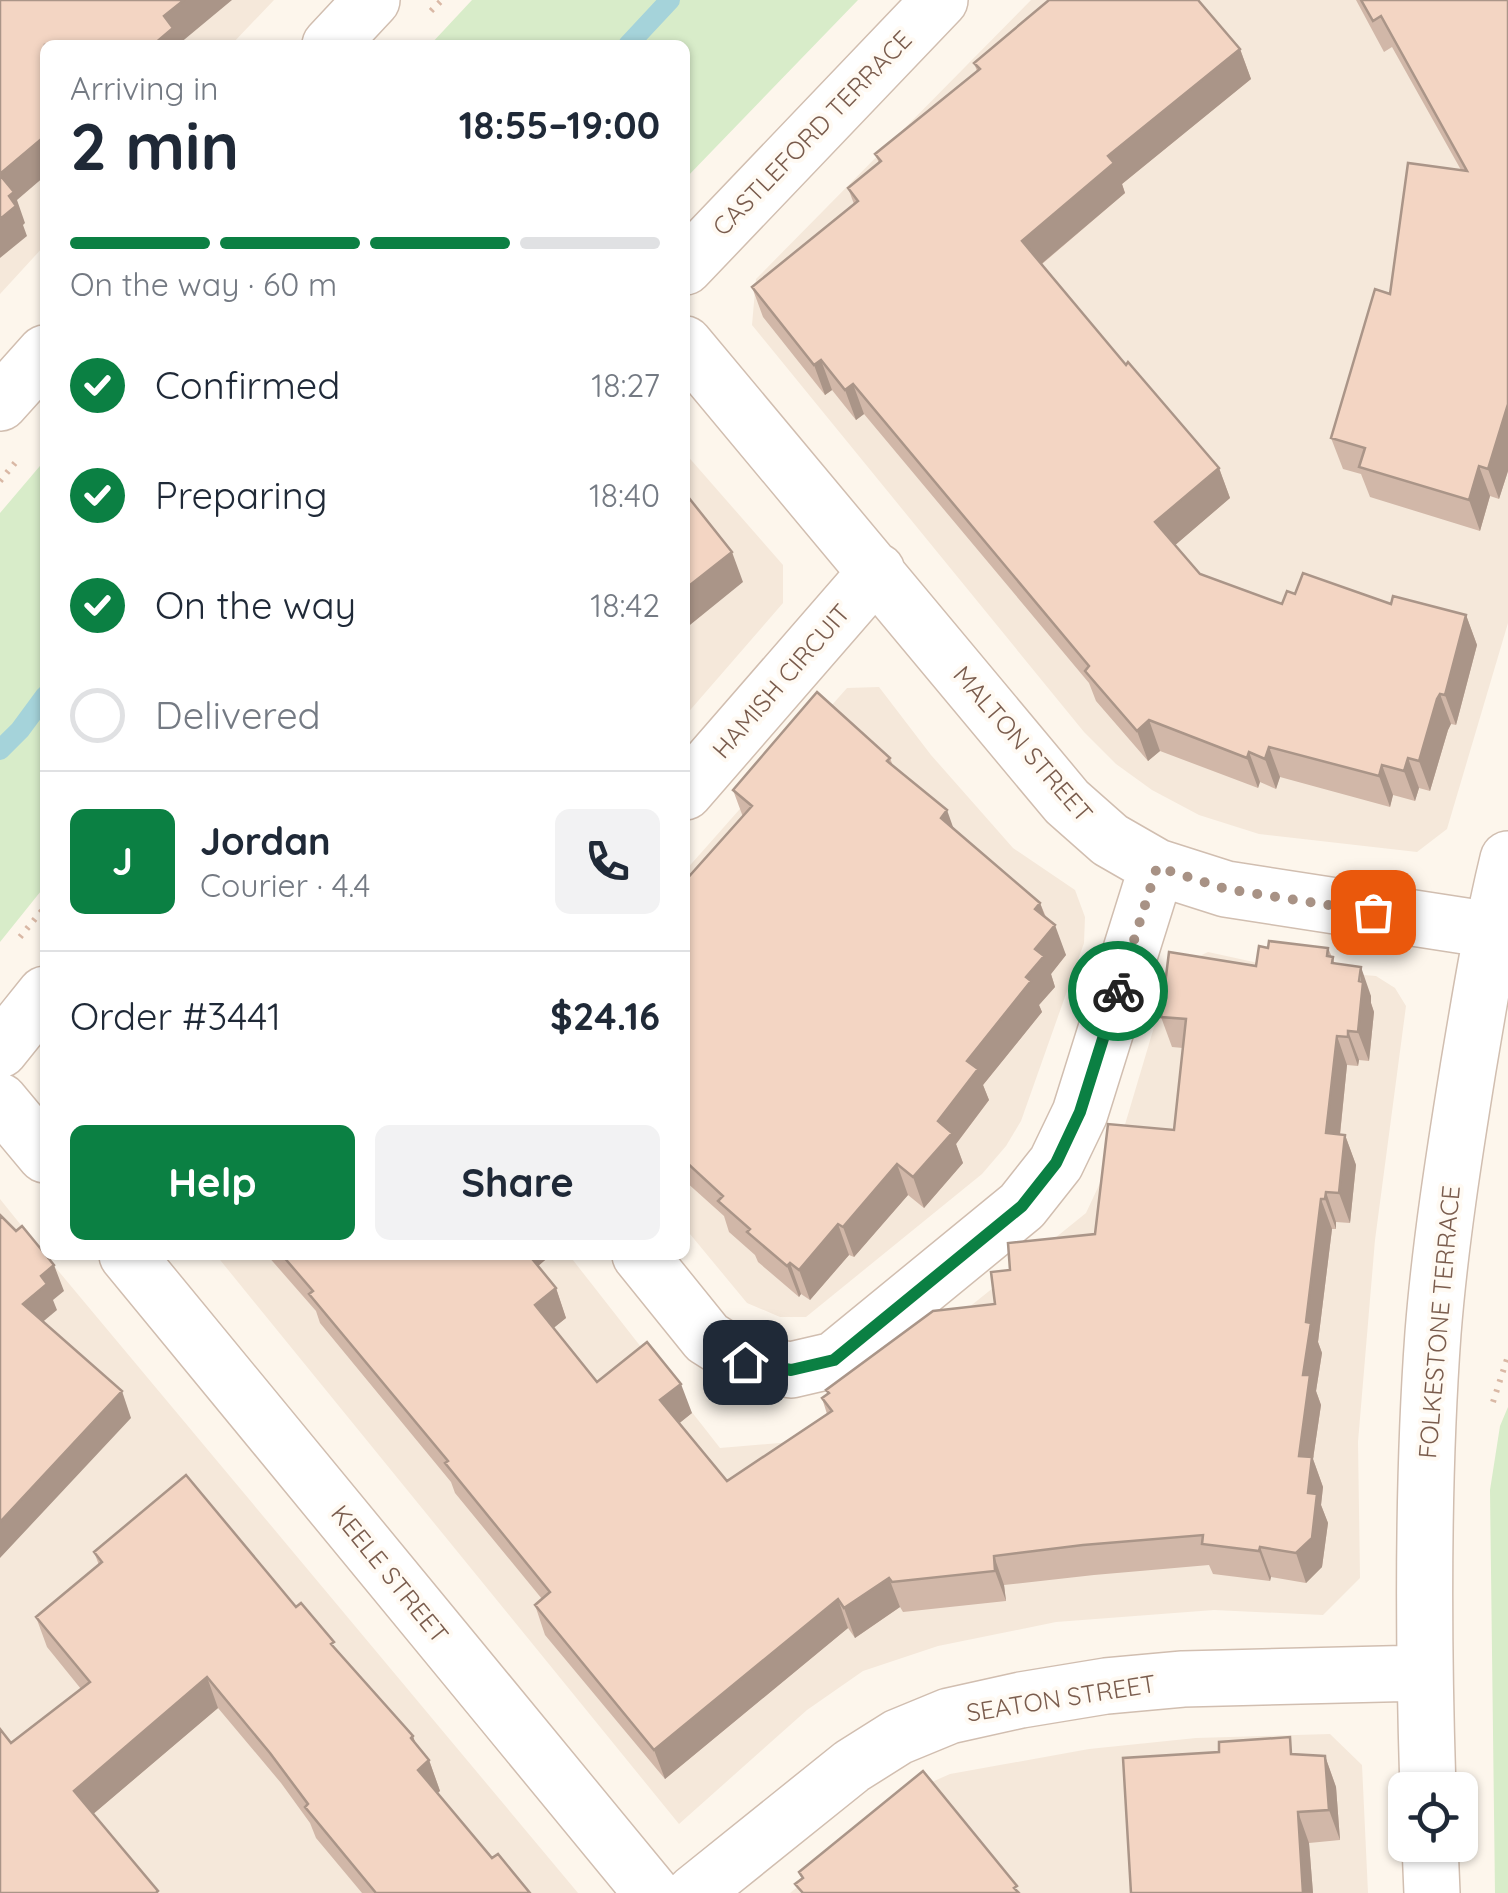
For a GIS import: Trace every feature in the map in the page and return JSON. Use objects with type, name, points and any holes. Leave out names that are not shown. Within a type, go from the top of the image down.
[{"type":"street","points":[[335,40],[372,0]]},
{"type":"street","name":"CASTLEFORD TERRACE","points":[[690,263],[940,0]]},
{"type":"street","name":"MALTON STREET","points":[[690,350],[1068,802],[1110,840],[1157,867],[1226,889],[1490,930]]},
{"type":"street","points":[[0,402],[40,359]]},
{"type":"street","name":"HAMISH CIRCUIT","points":[[690,786],[876,571]]},
{"type":"street","name":"FOLKESTONE TERRACE","points":[[1427,1772],[1426,1463],[1434,1330],[1454,1158],[1490,930],[1508,860]]},
{"type":"street","points":[[644,1260],[708,1338],[745,1362],[791,1370],[834,1360],[1022,1206],[1056,1163],[1080,1112],[1157,867]]},
{"type":"street","points":[[0,1050],[40,1000]]},
{"type":"street","points":[[0,1101],[40,1149]]},
{"type":"street","name":"KEELE STREET","points":[[132,1260],[652,1893]]},
{"type":"street","name":"SEATON STREET","points":[[694,1893],[852,1766],[898,1737],[949,1716],[1072,1691],[1183,1678],[1424,1673]]},
{"type":"street","points":[[1431,1862],[1432,1893]]},
{"type":"shaded area","points":[[0,0],[274,0],[236,40],[40,40],[40,250],[0,294]]},
{"type":"shaded area","points":[[1031,0],[1508,0],[1508,623],[1447,829],[1417,852],[1259,834],[1199,815],[1152,790],[1116,764],[1084,732],[752,325],[756,279]]},
{"type":"shaded area","points":[[690,459],[783,565],[783,603],[690,710]]},
{"type":"shaded area","points":[[879,687],[931,755],[1013,848],[1075,890],[1085,917],[1084,943],[1021,1121],[1006,1146],[982,1174],[806,1317],[780,1317],[747,1303],[690,1234],[690,865],[847,688]]},
{"type":"shaded area","points":[[1208,952],[1281,968],[1376,976],[1395,988],[1406,1006],[1375,1240],[1358,1442],[1360,1578],[1323,1615],[1214,1610],[1056,1622],[938,1646],[863,1671],[807,1710],[679,1824],[220,1260],[573,1260],[720,1448],[803,1441],[1086,1213],[1121,1138],[1171,970]]},
{"type":"shaded area","points":[[0,1199],[40,1249],[40,1260],[49,1260],[578,1893],[0,1893]]},
{"type":"shaded area","points":[[1330,1734],[1362,1765],[1368,1893],[790,1893],[916,1789],[950,1774],[1089,1749],[1196,1738]]},
{"type":"green space","points":[[472,0],[858,0],[690,174],[690,40],[435,40]]},
{"type":"green space","points":[[40,466],[40,892],[0,942],[0,513]]},
{"type":"green space","points":[[1508,1407],[1508,1893],[1495,1893],[1490,1490],[1500,1426]]},
{"type":"water","points":[[647,17],[658,24],[643,40],[625,40]]},
{"type":"building","points":[[0,0],[184,0],[164,16],[173,28],[159,40],[40,40],[40,140],[0,174]]},
{"type":"building","points":[[1049,0],[1198,0],[1240,49],[1108,156],[1114,163],[1022,241],[1219,468],[1155,522],[1200,574],[1282,604],[1287,591],[1295,594],[1303,573],[1391,604],[1393,596],[1466,615],[1445,695],[1440,694],[1437,699],[1419,761],[1408,758],[1404,771],[1382,765],[1379,776],[1269,747],[1265,759],[1249,752],[1247,758],[1149,720],[1137,731],[1085,671],[1089,666],[853,384],[845,390],[821,360],[814,365],[752,287],[858,201],[848,188],[881,161],[875,154],[980,69],[974,63]]},
{"type":"building","points":[[1361,0],[1508,0],[1508,404],[1488,469],[1479,466],[1469,500],[1359,467],[1365,448],[1331,438],[1375,289],[1390,294],[1408,163],[1467,171],[1381,16],[1373,21]]},
{"type":"building","points":[[0,175],[14,192],[9,196],[16,206],[0,219]]},
{"type":"building","points":[[690,499],[732,552],[690,585]]},
{"type":"building","points":[[817,692],[890,758],[887,761],[947,810],[941,818],[1040,903],[1035,909],[1055,925],[1035,949],[1044,956],[1026,977],[1031,981],[967,1061],[978,1069],[938,1121],[952,1133],[913,1177],[897,1164],[843,1227],[838,1224],[799,1270],[790,1263],[787,1266],[747,1232],[750,1229],[718,1201],[723,1196],[690,1166],[690,875],[752,806],[733,790]]},
{"type":"building","points":[[1269,941],[1328,948],[1327,956],[1333,957],[1332,963],[1361,967],[1359,981],[1363,982],[1358,1032],[1348,1031],[1348,1037],[1337,1036],[1326,1133],[1345,1135],[1339,1193],[1326,1192],[1325,1199],[1321,1199],[1306,1322],[1311,1323],[1303,1375],[1310,1375],[1299,1456],[1312,1457],[1308,1493],[1317,1494],[1312,1538],[1296,1553],[1202,1544],[1203,1535],[994,1556],[995,1571],[892,1582],[889,1578],[844,1608],[838,1599],[654,1750],[535,1605],[550,1592],[445,1463],[448,1461],[309,1294],[313,1291],[286,1260],[533,1260],[556,1288],[535,1305],[597,1382],[647,1342],[681,1384],[660,1400],[727,1481],[832,1411],[822,1398],[829,1393],[826,1390],[933,1311],[995,1304],[991,1272],[1010,1270],[1008,1243],[1095,1234],[1108,1124],[1174,1130],[1186,1019],[1161,1017],[1169,952],[1256,966],[1259,946],[1268,948]]},
{"type":"building","points":[[0,1215],[16,1231],[22,1226],[40,1248],[40,1260],[50,1260],[54,1265],[41,1276],[47,1284],[23,1304],[122,1391],[0,1522]]},
{"type":"building","points":[[186,1475],[296,1607],[301,1603],[334,1642],[331,1644],[413,1736],[429,1760],[418,1770],[492,1858],[498,1854],[530,1893],[376,1893],[207,1677],[74,1791],[158,1891],[0,1893],[0,1729],[11,1743],[90,1682],[36,1617],[102,1562],[94,1552]]},
{"type":"building","points":[[1290,1737],[1291,1754],[1325,1756],[1329,1810],[1298,1812],[1303,1893],[1131,1893],[1123,1758],[1219,1752],[1219,1742]]},
{"type":"building","points":[[923,1771],[1019,1893],[803,1893],[795,1884],[803,1878],[799,1872]]},
{"type":"waterway","points":[[633,40],[670,0]]},
{"type":"waterway","points":[[0,750],[40,703]]},
{"type":"way so far","points":[[1118,991],[1157,867],[1226,889],[1373,912]]},
{"type":"route","points":[[745,1362],[791,1370],[834,1360],[1022,1206],[1056,1163],[1080,1112],[1118,991]]}]
